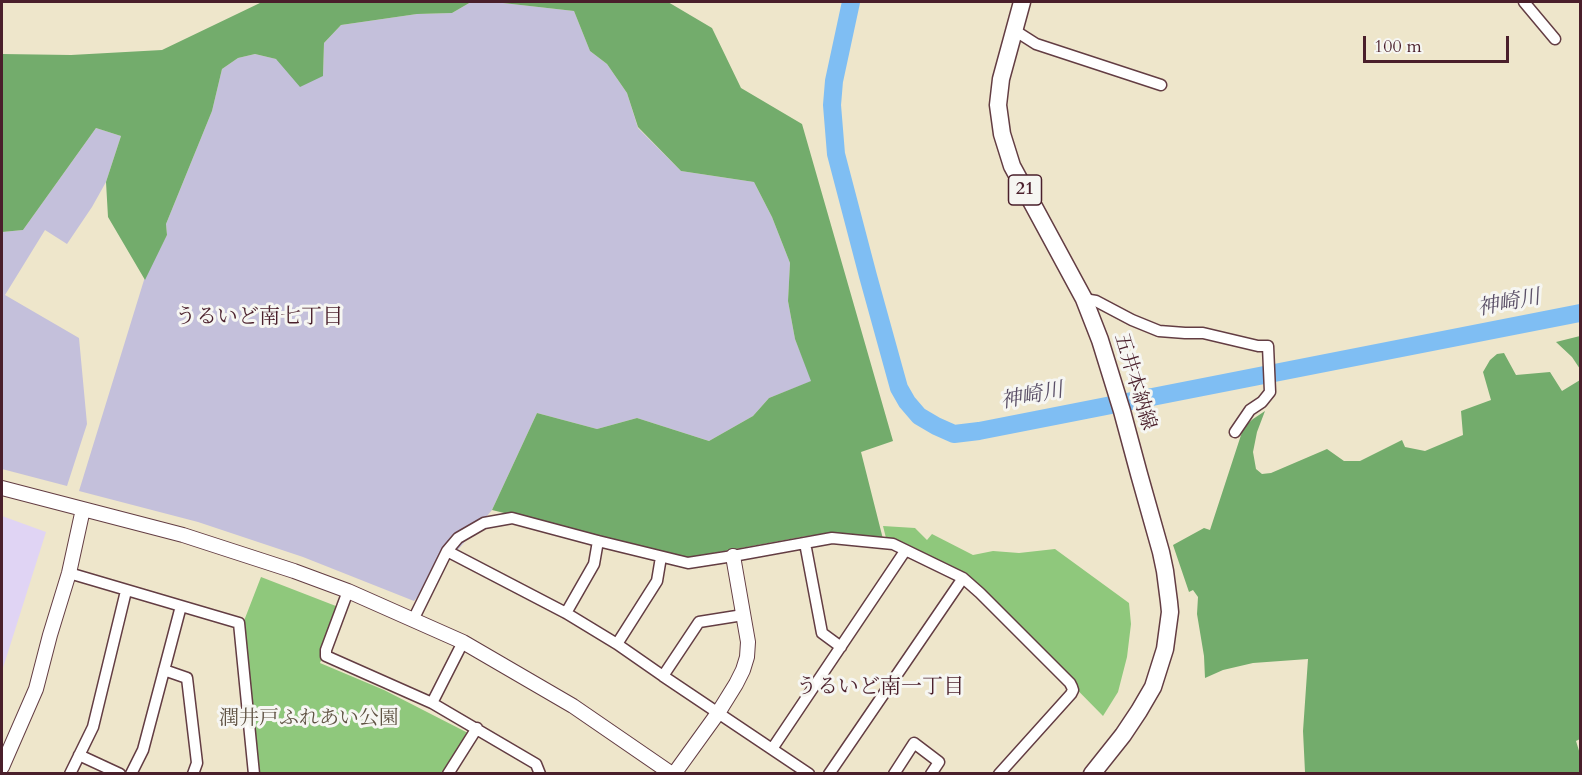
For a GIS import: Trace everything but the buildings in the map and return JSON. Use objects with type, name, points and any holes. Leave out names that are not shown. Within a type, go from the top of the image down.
[{"type":"main road","name":"五井本納線","points":[[1022,2],[1001,79],[998,105],[1002,134],[1012,166],[1084,299],[1122,411],[1161,552],[1170,612],[1165,650],[1150,693],[1119,741],[1092,774]]},
{"type":"street","points":[[1524,2],[1555,39]]},
{"type":"street","points":[[1014,30],[1036,44],[1161,85]]},
{"type":"street","points":[[1084,299],[1096,301],[1159,331],[1203,333],[1258,346],[1268,346],[1270,392],[1262,402],[1250,410],[1235,432]]},
{"type":"street","points":[[2,488],[183,535],[348,591],[463,642],[573,706],[673,774],[718,713],[736,684],[747,657],[747,642],[733,556]]},
{"type":"street","points":[[2,767],[36,689],[69,573],[83,509]]},
{"type":"street","points":[[413,620],[447,551],[458,538],[484,523],[512,518],[688,563],[832,538],[893,544],[963,578],[1072,687],[1071,694],[999,774]]},
{"type":"street","points":[[566,613],[594,564],[598,541]]},
{"type":"street","points":[[805,543],[822,633],[841,647]]},
{"type":"street","points":[[447,551],[566,613],[617,644],[809,774]]},
{"type":"street","points":[[772,749],[905,551]]},
{"type":"street","points":[[617,644],[657,580],[661,557]]},
{"type":"street","points":[[69,573],[238,623],[254,774]]},
{"type":"street","points":[[829,774],[963,578]]},
{"type":"street","points":[[70,774],[93,727],[126,591]]},
{"type":"street","points":[[348,591],[325,653],[327,656],[432,703],[536,764],[540,774]]},
{"type":"street","points":[[130,774],[143,750],[182,606]]},
{"type":"street","points":[[663,676],[699,622],[743,615]]},
{"type":"street","points":[[432,703],[463,642]]},
{"type":"street","points":[[164,670],[187,678],[197,763],[193,774]]},
{"type":"street","points":[[448,774],[477,728]]},
{"type":"street","points":[[894,774],[914,744],[939,762],[931,774]]},
{"type":"street","points":[[79,755],[120,774]]},
{"type":"shaded area","points":[[471,2],[494,2],[574,11],[590,51],[607,64],[627,93],[638,128],[681,171],[754,182],[772,217],[790,263],[788,301],[795,339],[812,381],[769,398],[753,416],[709,441],[637,418],[597,429],[537,413],[492,510],[414,601],[303,557],[198,522],[79,491],[144,280],[167,235],[166,224],[212,111],[222,69],[238,58],[255,54],[323,76],[324,43],[341,25],[417,14],[452,13]]},
{"type":"shaded area","points":[[96,128],[121,136],[106,182],[67,244],[45,230],[5,295],[79,338],[87,424],[67,486],[2,469],[2,232],[23,230]]},
{"type":"shaded area","points":[[2,516],[46,532],[2,671]]},
{"type":"green space","points":[[262,2],[471,2],[452,13],[417,14],[341,25],[324,43],[323,76],[300,87],[276,59],[255,54],[238,58],[222,69],[212,111],[166,224],[167,235],[145,280],[108,217],[106,182],[121,136],[96,128],[23,230],[2,232],[2,54],[71,55],[162,50]]},
{"type":"green space","points":[[494,2],[668,2],[712,28],[741,88],[802,124],[893,441],[861,452],[883,539],[834,534],[807,536],[686,558],[492,510],[537,413],[597,429],[637,418],[709,441],[753,416],[769,398],[811,381],[795,339],[788,301],[790,263],[772,217],[754,182],[681,171],[638,127],[627,93],[607,64],[590,51],[574,11]]},
{"type":"green space","points":[[1580,336],[1580,369],[1572,357],[1556,342]]},
{"type":"green space","points":[[1504,353],[1516,375],[1550,372],[1562,391],[1580,380],[1580,739],[1576,741],[1580,754],[1580,773],[1296,773],[1305,772],[1303,731],[1308,659],[1253,663],[1223,670],[1205,678],[1197,614],[1198,597],[1193,590],[1189,592],[1173,545],[1204,528],[1210,530],[1242,432],[1246,425],[1265,411],[1253,452],[1256,469],[1262,474],[1271,473],[1327,449],[1344,461],[1360,461],[1402,440],[1405,447],[1425,451],[1463,435],[1461,411],[1491,400],[1483,372],[1490,360],[1497,354]]},
{"type":"green space","points":[[883,526],[915,528],[927,540],[932,534],[973,555],[993,551],[1019,553],[1055,549],[1129,603],[1131,624],[1127,657],[1118,692],[1103,716],[981,592],[888,546]]},
{"type":"green space","name":"潤井戸ふれあい公園","points":[[261,577],[341,608],[320,663],[384,690],[468,733],[447,773],[258,773],[242,626]]},
{"type":"waterway","name":"神崎川","points":[[851,2],[834,81],[832,105],[836,154],[899,388],[919,416],[954,434],[1580,313]]},
{"type":"district","name":"うるいど南七丁目","points":[[259,318]]},
{"type":"district","name":"うるいど南一丁目","points":[[880,688]]}]
